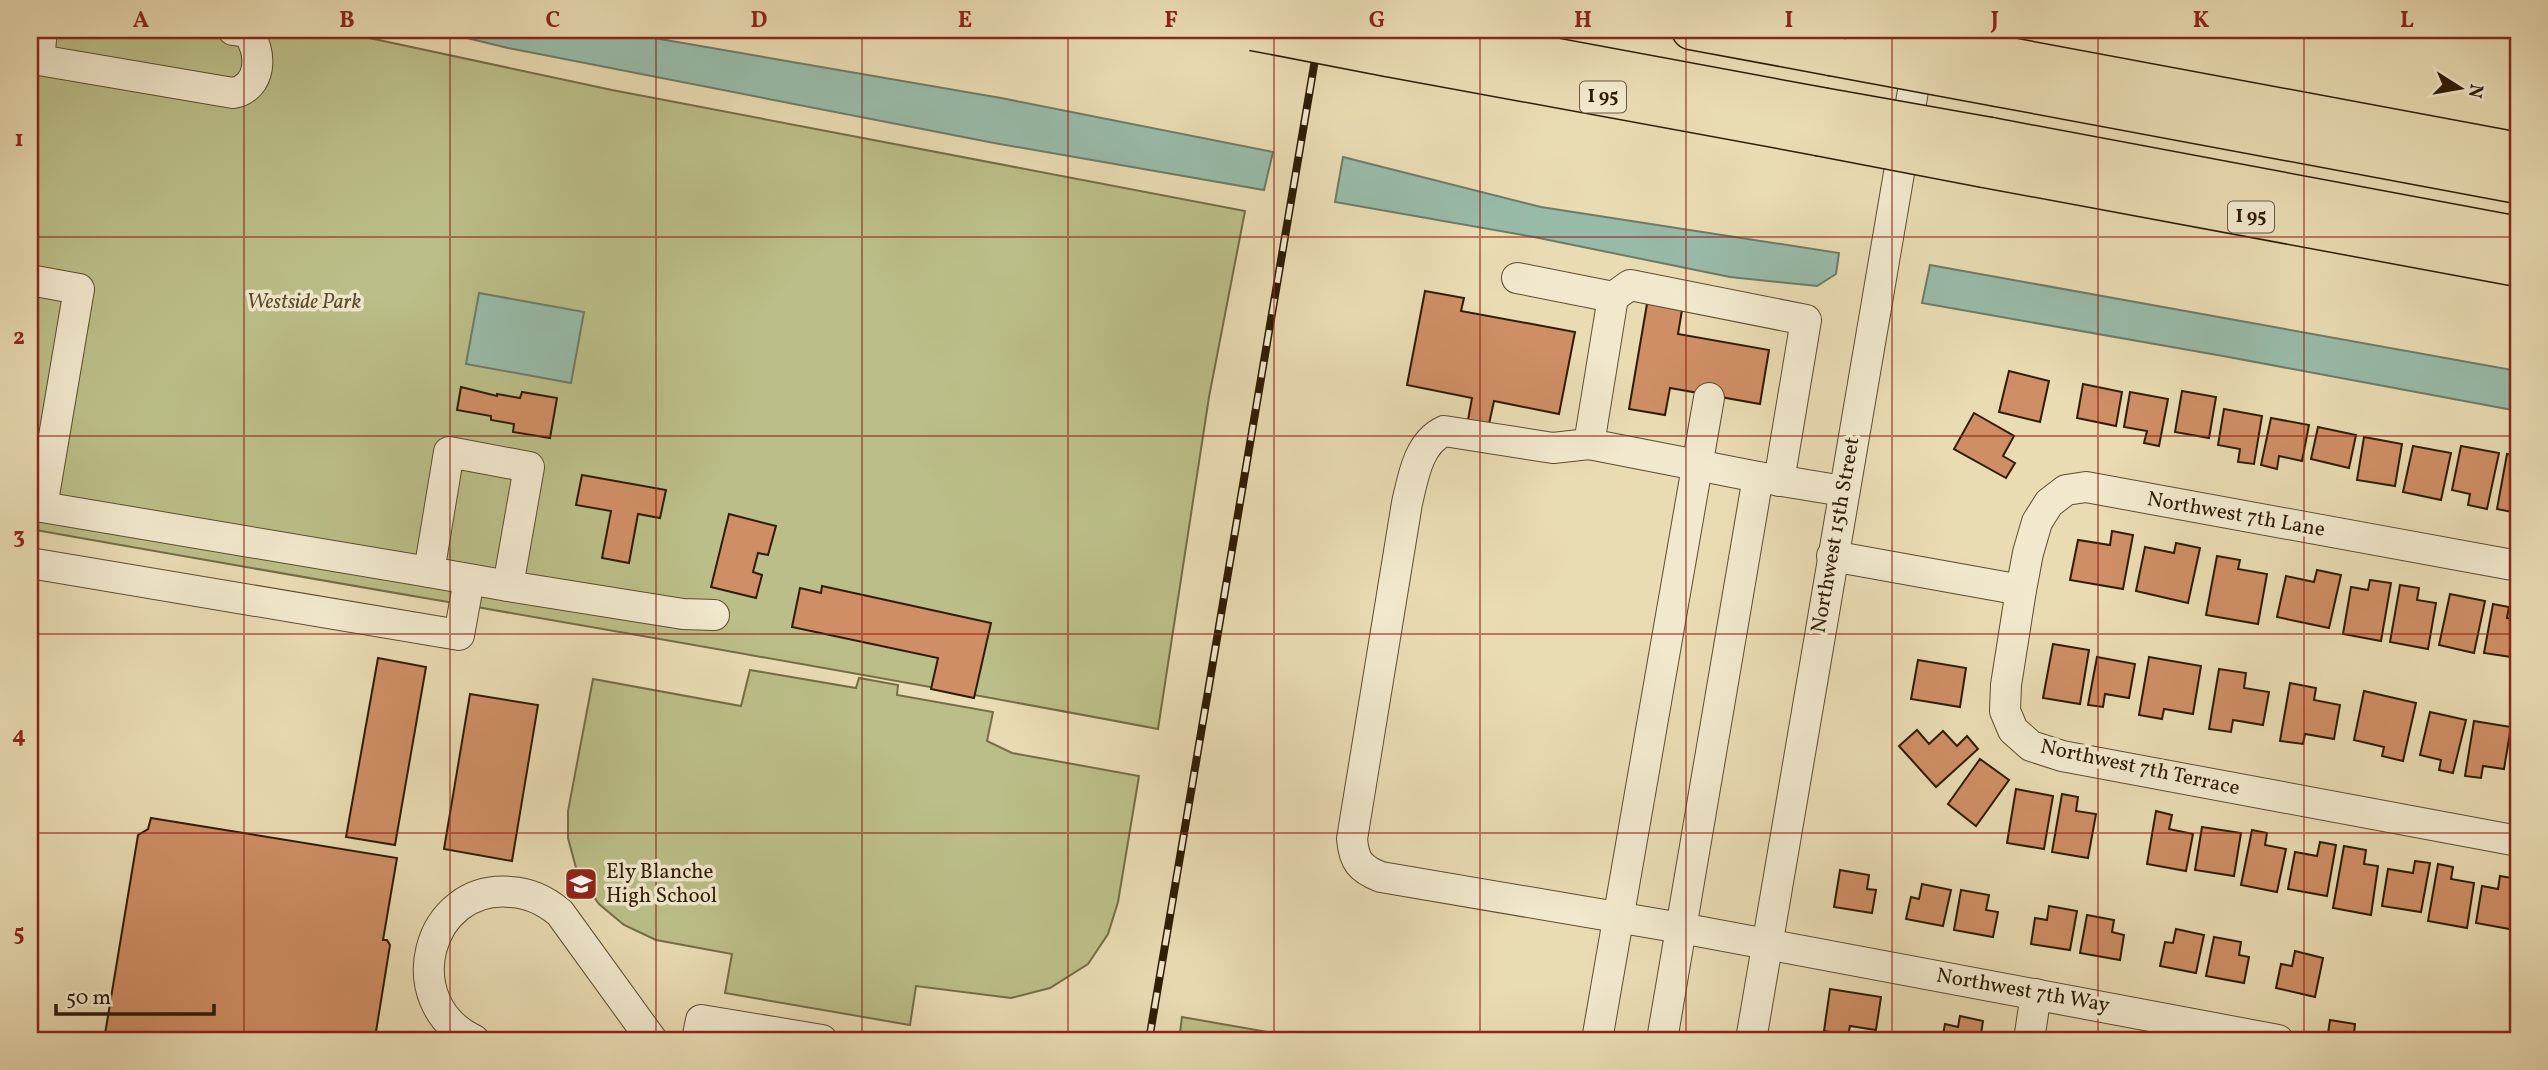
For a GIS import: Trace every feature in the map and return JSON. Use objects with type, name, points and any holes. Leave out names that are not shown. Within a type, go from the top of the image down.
[{"type":"highway","points":[[1691,30],[1831,56],[2001,71],[2518,152]]},
{"type":"highway","points":[[1862,30],[2001,71],[2518,184]]},
{"type":"highway","name":"I 95","points":[[1249,31],[1397,43],[1987,153],[2518,267]]},
{"type":"highway","points":[[1987,153],[2518,236]]},
{"type":"street","points":[[42,30],[34,63],[233,93],[242,92],[249,86],[258,66],[255,41],[247,32],[233,30]]},
{"type":"street","name":"Northwest 15th Street","points":[[1751,1040],[1923,30]]},
{"type":"street","points":[[1517,278],[1613,297]]},
{"type":"street","points":[[30,280],[79,289],[36,506],[469,580],[683,614],[715,615]]},
{"type":"street","points":[[1589,444],[1613,297],[1630,285],[1806,320],[1769,479],[1681,928],[1662,1040]]},
{"type":"street","points":[[1597,1040],[1709,398]]},
{"type":"street","name":"Northwest 7th Way","points":[[1843,491],[1589,444],[1553,448],[1444,431],[1436,435],[1425,447],[1407,503],[1352,839],[1356,861],[1366,870],[1381,877],[1681,928],[2278,1040]]},
{"type":"street","points":[[429,572],[450,452],[529,467],[508,586]]},
{"type":"street","name":"Northwest 7th Lane","points":[[2021,590],[2037,523],[2049,503],[2066,490],[2086,487],[2518,566]]},
{"type":"street","points":[[1832,556],[2021,590]]},
{"type":"street","points":[[30,564],[459,635],[469,580]]},
{"type":"street","name":"Northwest 7th Terrace","points":[[2021,590],[2006,685],[2005,711],[2013,730],[2031,746],[2062,757],[2518,841]]},
{"type":"street","points":[[474,1040],[457,1031],[440,1010],[430,987],[428,960],[442,925],[458,906],[477,894],[495,890],[517,892],[541,899],[560,913],[652,1040]]},
{"type":"street","points":[[2029,1040],[2036,994]]},
{"type":"street","points":[[697,1040],[701,1020],[822,1040]]},
{"type":"green space","name":"Westside Park","points":[[30,30],[332,30],[612,90],[1245,211],[1209,397],[1158,729],[30,529]]},
{"type":"green space","points":[[750,670],[856,688],[859,678],[898,685],[897,695],[993,712],[987,741],[1012,753],[1139,776],[1118,902],[1108,934],[1088,964],[1050,988],[1011,998],[916,986],[910,1025],[725,993],[732,954],[656,940],[624,925],[599,904],[578,875],[568,838],[568,811],[593,679],[741,706]]},
{"type":"green space","points":[[1182,1017],[1314,1040],[1179,1040]]},
{"type":"shaded area","points":[[434,30],[608,30],[1001,98],[1273,152],[1264,190],[994,143],[508,48]]},
{"type":"shaded area","points":[[1343,157],[1541,207],[1839,253],[1836,274],[1817,286],[1730,277],[1534,237],[1335,202]]},
{"type":"shaded area","points":[[1930,265],[2518,371],[2518,411],[1922,303]]},
{"type":"shaded area","points":[[479,293],[584,312],[571,383],[466,364]]},
{"type":"building","points":[[1425,291],[1464,298],[1461,311],[1575,332],[1559,414],[1494,401],[1489,424],[1468,420],[1472,398],[1407,385]]},
{"type":"building","points":[[1648,298],[1683,304],[1678,334],[1769,350],[1760,404],[1670,388],[1665,415],[1629,409]]},
{"type":"building","points":[[2009,371],[2049,381],[2040,422],[1999,412]]},
{"type":"building","points":[[2083,384],[2122,392],[2116,426],[2077,418]]},
{"type":"building","points":[[461,387],[497,396],[520,398],[522,392],[557,398],[550,438],[513,432],[514,424],[491,420],[491,416],[457,410]]},
{"type":"building","points":[[2182,391],[2216,397],[2209,438],[2175,432]]},
{"type":"building","points":[[2130,392],[2168,399],[2159,446],[2144,443],[2147,431],[2124,427]]},
{"type":"building","points":[[2224,409],[2262,416],[2254,464],[2238,462],[2240,449],[2218,445]]},
{"type":"building","points":[[1974,413],[2014,436],[2003,456],[2015,463],[2006,478],[1954,449]]},
{"type":"building","points":[[2271,418],[2309,425],[2302,461],[2279,456],[2277,469],[2261,465]]},
{"type":"building","points":[[2318,427],[2356,435],[2349,468],[2311,459]]},
{"type":"building","points":[[2364,437],[2402,444],[2395,486],[2357,480]]},
{"type":"building","points":[[2413,446],[2451,453],[2441,500],[2403,492]]},
{"type":"building","points":[[2461,446],[2499,453],[2487,509],[2468,505],[2470,494],[2452,490]]},
{"type":"building","points":[[2507,454],[2518,456],[2517,513],[2497,509]]},
{"type":"building","points":[[582,475],[666,490],[660,518],[638,514],[629,563],[602,558],[611,511],[576,505]]},
{"type":"building","points":[[729,514],[776,526],[768,555],[758,553],[753,572],[762,575],[756,598],[711,587]]},
{"type":"building","points":[[2112,531],[2133,535],[2123,589],[2070,580],[2078,540],[2110,545]]},
{"type":"building","points":[[2176,543],[2200,548],[2188,603],[2136,591],[2145,547],[2174,553]]},
{"type":"building","points":[[2217,556],[2240,560],[2238,569],[2267,574],[2258,624],[2206,615]]},
{"type":"building","points":[[2317,570],[2341,575],[2329,628],[2277,617],[2286,576],[2314,582]]},
{"type":"building","points":[[2370,580],[2391,583],[2381,641],[2343,634],[2351,587],[2368,590]]},
{"type":"building","points":[[2400,585],[2419,588],[2417,600],[2436,603],[2428,649],[2390,642]]},
{"type":"building","points":[[822,586],[991,623],[974,698],[931,689],[938,658],[792,627],[800,588],[821,593]]},
{"type":"building","points":[[2450,594],[2485,601],[2474,653],[2439,645]]},
{"type":"building","points":[[2493,604],[2509,607],[2507,618],[2518,620],[2518,658],[2484,653]]},
{"type":"building","points":[[2053,644],[2089,650],[2080,704],[2043,698]]},
{"type":"building","points":[[2097,657],[2135,664],[2129,698],[2105,694],[2103,707],[2088,705]]},
{"type":"building","points":[[2149,657],[2201,666],[2193,714],[2164,709],[2162,719],[2139,715]]},
{"type":"building","points":[[378,658],[426,667],[395,845],[346,837]]},
{"type":"building","points":[[1918,660],[1966,668],[1960,707],[1911,699]]},
{"type":"building","points":[[2219,669],[2246,673],[2244,688],[2269,692],[2263,725],[2233,720],[2231,732],[2209,729]]},
{"type":"building","points":[[2290,683],[2316,688],[2314,700],[2340,705],[2334,739],[2305,734],[2303,744],[2280,741]]},
{"type":"building","points":[[2364,691],[2416,703],[2403,761],[2382,756],[2384,747],[2354,740]]},
{"type":"building","points":[[470,694],[538,705],[512,861],[444,849]]},
{"type":"building","points":[[2430,712],[2466,720],[2453,773],[2439,770],[2441,760],[2420,755]]},
{"type":"building","points":[[2474,721],[2511,727],[2504,769],[2483,766],[2481,778],[2465,776]]},
{"type":"building","points":[[1917,730],[1929,744],[1943,731],[1957,746],[1967,736],[1978,749],[1936,787],[1899,746]]},
{"type":"building","points":[[1980,759],[2009,780],[1976,826],[1948,804]]},
{"type":"building","points":[[2016,789],[2053,796],[2044,849],[2007,843]]},
{"type":"building","points":[[2062,794],[2078,797],[2076,811],[2096,814],[2088,858],[2052,852]]},
{"type":"building","points":[[2156,811],[2172,815],[2169,829],[2193,834],[2186,871],[2147,864]]},
{"type":"building","points":[[151,818],[397,858],[383,940],[387,940],[390,945],[375,1038],[104,1040],[138,835],[148,829]]},
{"type":"building","points":[[2202,827],[2241,833],[2234,876],[2195,870]]},
{"type":"building","points":[[2252,830],[2267,833],[2265,845],[2286,849],[2277,892],[2241,885]]},
{"type":"building","points":[[2320,842],[2336,845],[2327,896],[2288,889],[2295,852],[2317,856]]},
{"type":"building","points":[[2344,846],[2366,850],[2364,864],[2378,866],[2371,915],[2333,908]]},
{"type":"building","points":[[2415,861],[2430,863],[2421,912],[2382,906],[2388,869],[2413,873]]},
{"type":"building","points":[[2438,864],[2453,867],[2451,879],[2474,883],[2467,928],[2428,921]]},
{"type":"building","points":[[1840,870],[1869,875],[1867,889],[1876,890],[1872,913],[1834,907]]},
{"type":"building","points":[[2500,876],[2518,879],[2515,930],[2476,923],[2482,886],[2498,889]]},
{"type":"building","points":[[1922,884],[1951,890],[1943,926],[1906,919],[1911,897],[1919,899]]},
{"type":"building","points":[[1961,890],[1989,895],[1986,910],[1998,912],[1993,937],[1954,930]]},
{"type":"building","points":[[2049,906],[2077,911],[2070,950],[2031,944],[2035,918],[2047,920]]},
{"type":"building","points":[[2087,915],[2114,920],[2112,932],[2124,935],[2120,960],[2080,953]]},
{"type":"building","points":[[2176,929],[2204,935],[2196,973],[2160,966],[2165,942],[2173,943]]},
{"type":"building","points":[[2214,937],[2241,942],[2239,955],[2249,957],[2244,983],[2206,976]]},
{"type":"building","points":[[2295,951],[2323,958],[2315,997],[2276,988],[2281,964],[2292,966]]},
{"type":"building","points":[[1830,989],[1881,997],[1876,1030],[1850,1026],[1848,1035],[1824,1031]]},
{"type":"building","points":[[1960,1016],[1983,1021],[1980,1040],[1942,1040],[1945,1024],[1958,1027]]},
{"type":"building","points":[[2330,1020],[2355,1024],[2354,1034],[2365,1036],[2365,1040],[2327,1040]]},
{"type":"building","points":[[2078,1034],[2104,1040],[2076,1040]]},
{"type":"railway","points":[[1149,1040],[1320,30]]},
{"type":"place","name":"Ely Blanche High School","points":[[581,884]]}]
